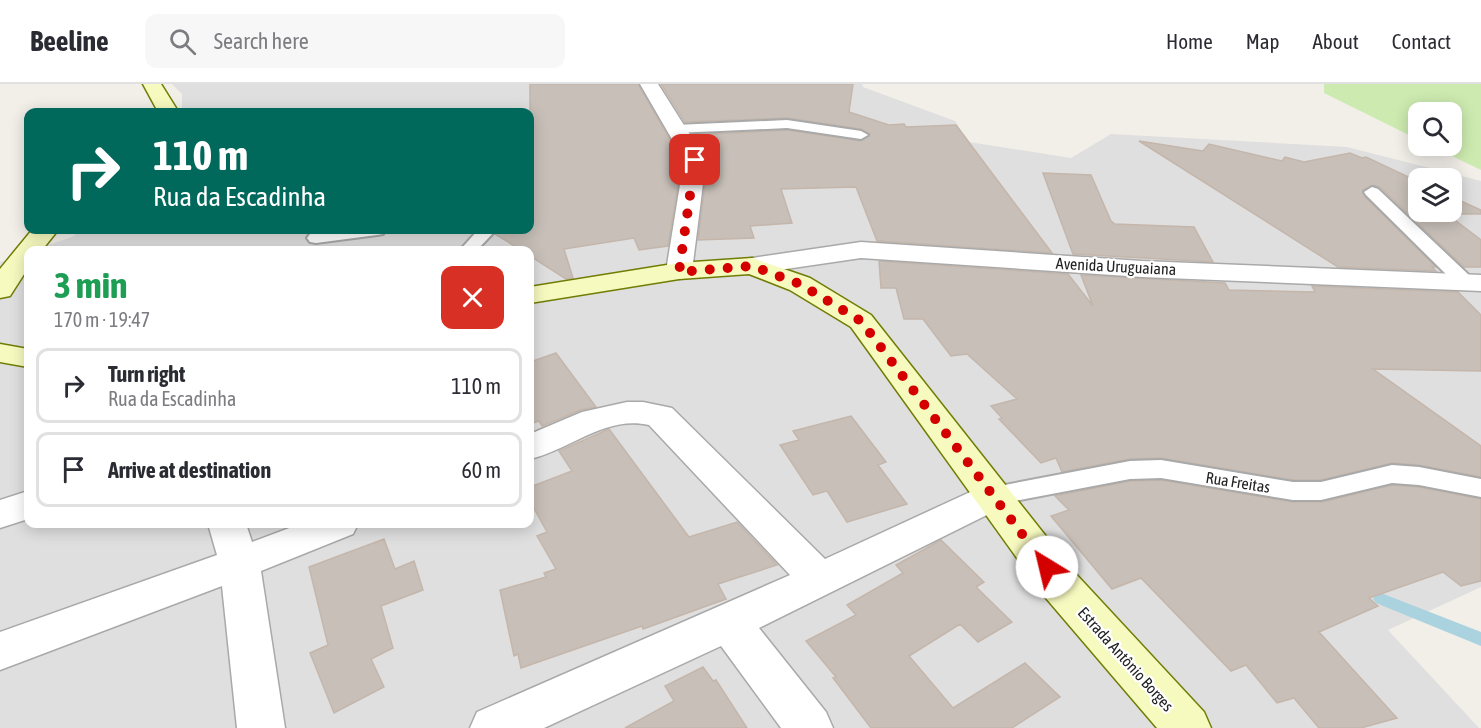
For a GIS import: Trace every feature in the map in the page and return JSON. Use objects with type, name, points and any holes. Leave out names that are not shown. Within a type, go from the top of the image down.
[{"type":"street","points":[[152,84],[166,108]]},
{"type":"street","points":[[649,84],[695,160],[679,272]]},
{"type":"street","points":[[0,249],[25,234]]},
{"type":"street","points":[[32,246],[42,234]]},
{"type":"street","name":"Avenida Uruguaiana","points":[[752,266],[861,250],[1142,268],[1473,282]]},
{"type":"street","points":[[0,290],[24,257]]},
{"type":"street","name":"Estrada Antônio Borges","points":[[534,294],[679,272],[752,266],[800,284],[861,321],[1060,585],[1187,728]]},
{"type":"street","points":[[0,353],[24,357]]},
{"type":"street","points":[[534,445],[615,413],[644,410],[660,416],[819,579]]},
{"type":"street","points":[[494,728],[729,624],[994,496]]},
{"type":"street","points":[[0,514],[24,506]]},
{"type":"street","points":[[228,528],[240,563],[261,728]]},
{"type":"street","points":[[0,651],[329,528]]},
{"type":"street","points":[[729,624],[809,728]]},
{"type":"lane","points":[[676,129],[787,124],[861,135]]},
{"type":"lane","points":[[1372,192],[1473,282]]},
{"type":"lane","points":[[314,239],[349,234]]},
{"type":"lane","points":[[472,246],[483,234]]},
{"type":"lane","name":"Rua Freitas","points":[[994,496],[1130,470],[1161,469],[1293,491],[1321,491],[1392,474],[1419,476],[1481,488]]},
{"type":"shaded area","points":[[172,84],[862,84],[863,87],[955,121],[969,142],[1071,158],[1111,134],[1347,147],[1430,168],[1408,168],[1408,222],[1462,222],[1462,176],[1481,181],[1481,587],[1388,630],[1479,728],[0,728],[0,262],[24,253],[24,528],[534,528],[534,246],[45,246],[76,234],[534,234],[534,108],[182,108],[182,94]]},
{"type":"green space","points":[[1324,84],[1481,84],[1481,170],[1452,156],[1462,156],[1462,102],[1408,102],[1408,135],[1324,93]]},
{"type":"building","points":[[530,84],[638,84],[682,160],[668,246],[639,250],[634,238],[564,249],[573,278],[566,279],[534,259],[534,246],[514,246],[495,234],[534,234],[534,108],[530,108]]},
{"type":"building","points":[[661,84],[853,84],[849,112],[889,125],[904,124],[906,127],[956,125],[1052,253],[877,241],[856,187],[781,189],[792,223],[750,226],[754,238],[698,240],[708,160],[693,135],[787,130],[861,141],[870,134],[861,129],[787,118],[685,122]]},
{"type":"building","points":[[1139,141],[1203,151],[1209,144],[1282,161],[1285,157],[1304,162],[1350,153],[1362,158],[1366,157],[1408,177],[1408,214],[1380,187],[1373,185],[1363,190],[1364,196],[1436,267],[1432,267],[1436,271],[1338,267]]},
{"type":"building","points":[[1043,173],[1091,175],[1111,221],[1115,224],[1194,227],[1213,262],[1073,254]]},
{"type":"building","points":[[1462,201],[1481,210],[1481,214],[1462,214]]},
{"type":"building","points":[[1417,222],[1457,222],[1481,240],[1481,267],[1464,267]]},
{"type":"building","points":[[879,261],[1068,274],[1093,306],[1081,275],[1225,283],[1229,290],[1315,292],[1312,286],[1458,292],[1481,315],[1481,371],[1373,369],[1481,446],[1481,477],[1419,465],[1392,463],[1321,480],[1293,480],[1161,458],[1130,459],[1062,472],[1056,458],[1041,463],[999,419],[1002,418],[991,406],[1017,399],[967,354],[951,356],[923,319],[904,319],[896,288],[881,288]]},
{"type":"building","points":[[556,353],[596,407],[581,410],[542,426],[539,421],[534,423],[534,361]]},
{"type":"building","points":[[851,416],[886,462],[878,465],[907,504],[847,522],[827,491],[813,495],[780,445],[799,440],[793,431]]},
{"type":"building","points":[[609,429],[689,537],[737,522],[777,565],[718,584],[726,599],[643,629],[642,626],[521,668],[518,654],[514,656],[500,590],[546,577],[544,573],[556,569],[537,536],[547,532],[534,508],[534,485],[572,471],[559,451]]},
{"type":"building","points":[[1161,480],[1293,502],[1322,502],[1392,485],[1419,487],[1481,499],[1481,581],[1461,586],[1443,572],[1369,598],[1378,606],[1319,632],[1397,718],[1361,728],[1319,728],[1294,698],[1277,703],[1246,665],[1231,671],[1141,578],[1112,589],[1051,516],[1069,510],[1055,496],[1130,481]]},
{"type":"building","points":[[384,539],[395,569],[414,561],[423,590],[381,606],[393,648],[371,659],[384,687],[334,713],[310,653],[328,645],[309,567]]},
{"type":"building","points":[[941,540],[984,582],[976,587],[1012,622],[978,642],[960,624],[909,656],[953,708],[1025,663],[1060,697],[1012,728],[871,728],[833,678],[836,677],[806,641],[856,615],[847,605],[903,573],[896,565]]},
{"type":"building","points":[[703,667],[713,681],[716,680],[747,728],[625,728],[674,701],[665,686]]},
{"type":"waterway","points":[[1381,599],[1481,639]]},
{"type":"route","points":[[695,160],[679,272],[752,266],[800,284],[861,321],[1047,567]]}]
